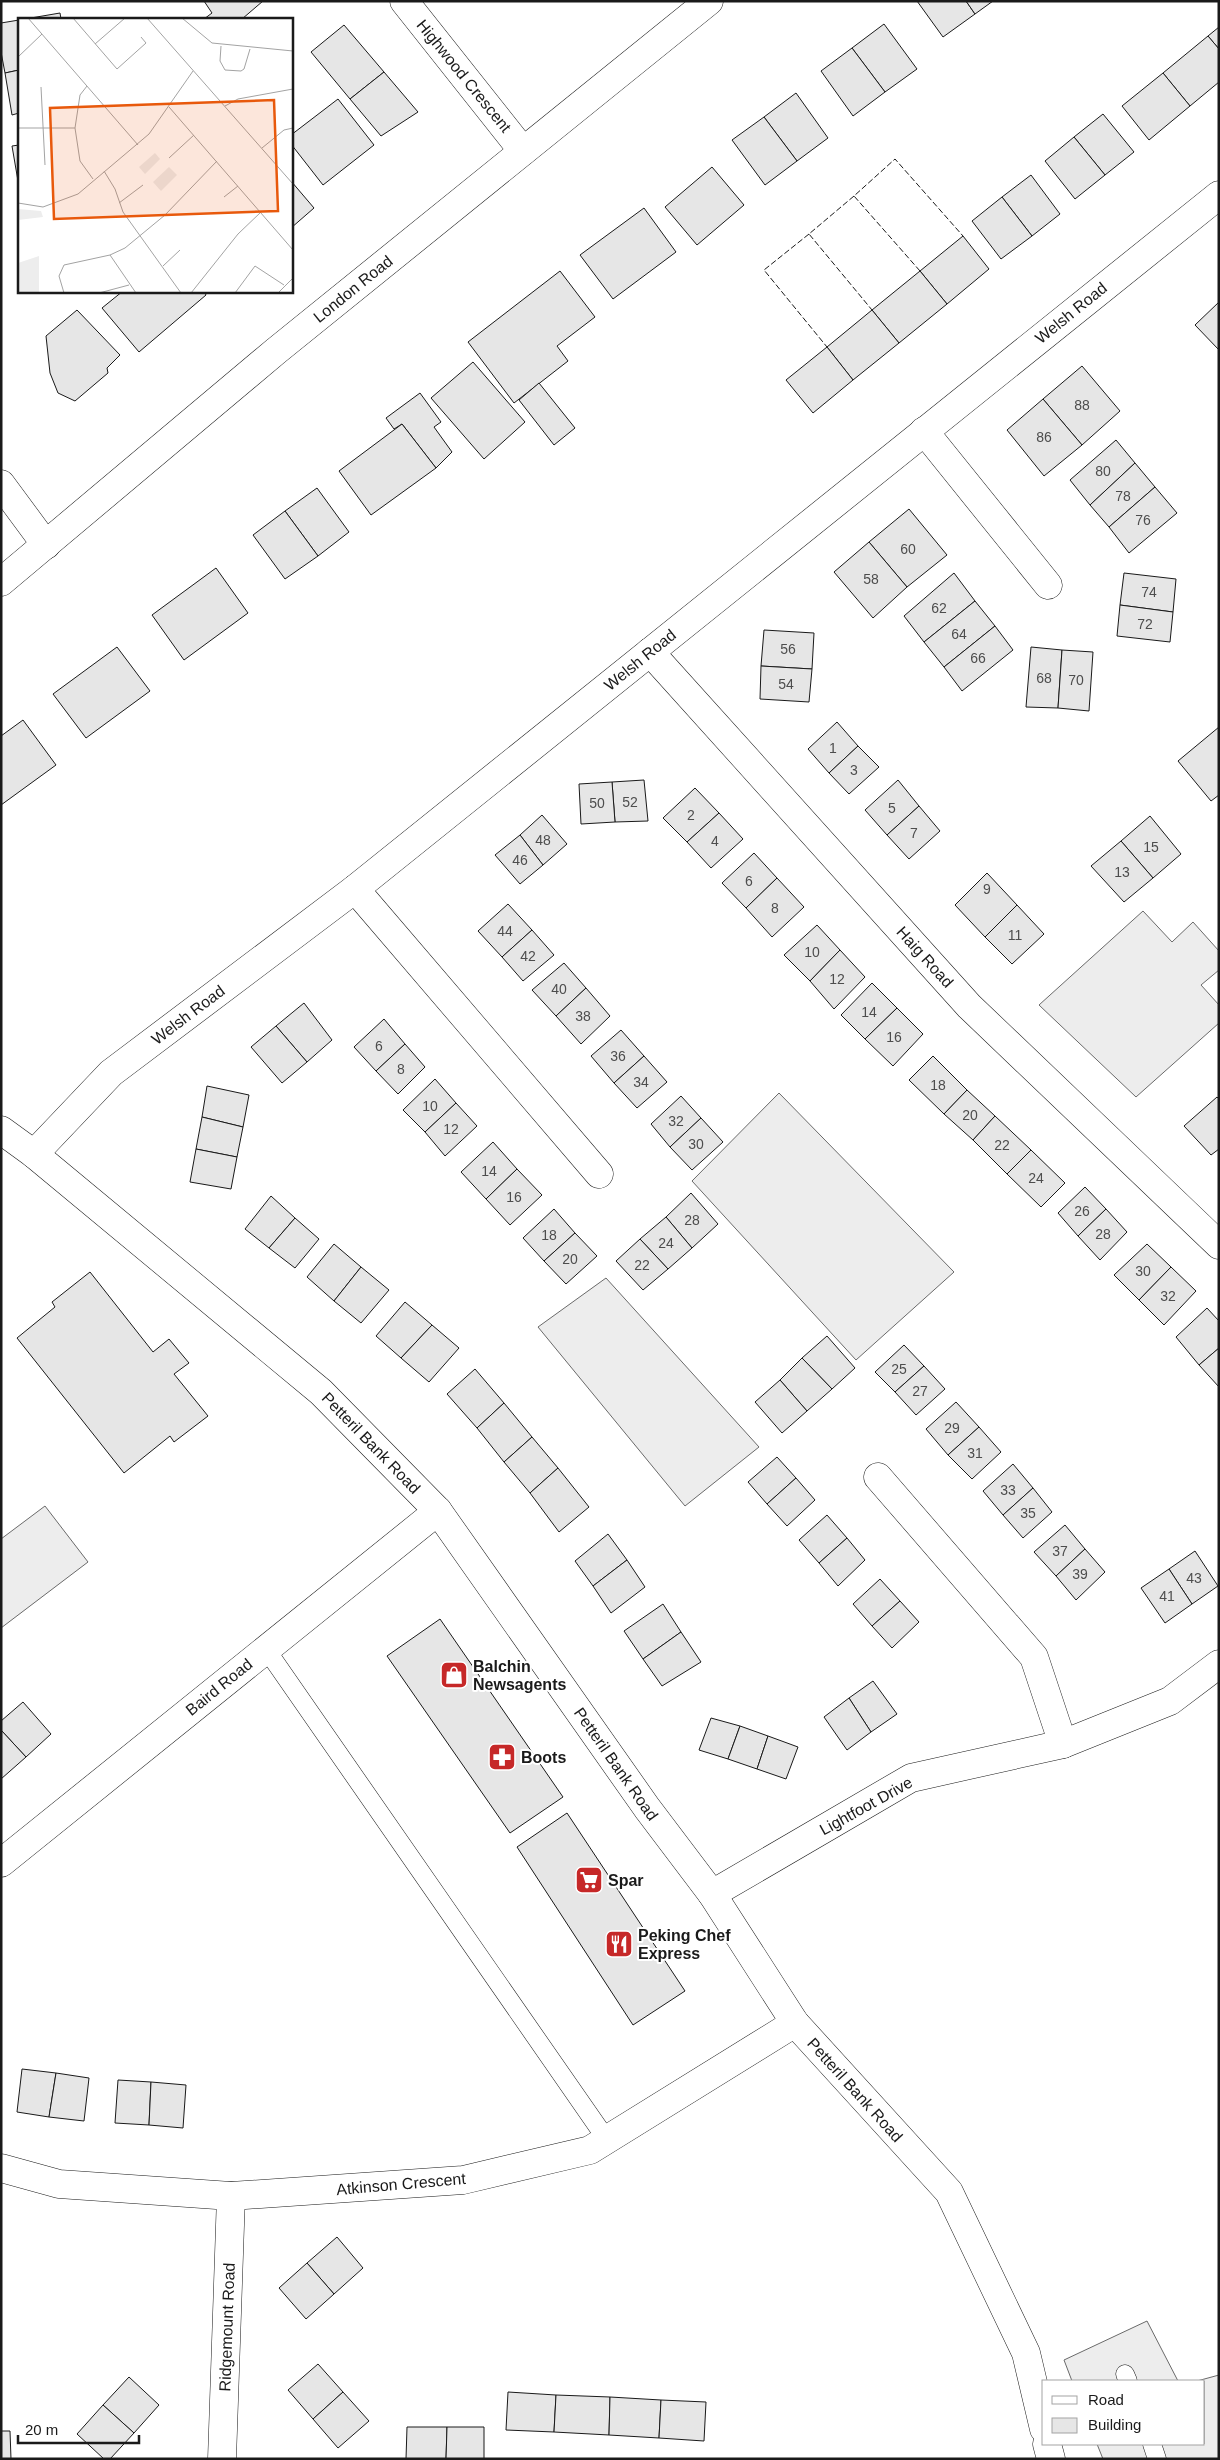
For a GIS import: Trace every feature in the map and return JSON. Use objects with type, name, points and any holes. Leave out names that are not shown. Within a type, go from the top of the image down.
[{"type":"street","name":"Highwood Crescent","points":[[404,1],[523,151]]},
{"type":"street","name":"London Road","points":[[1,582],[276,351],[708,1]]},
{"type":"street","name":"Welsh Road","points":[[34,1154],[111,1073],[355,889],[1219,195]]},
{"type":"street","points":[[924,431],[1048,585]]},
{"type":"street","points":[[1,484],[46,545]]},
{"type":"street","name":"Haig Road","points":[[650,652],[969,1006],[1219,1245]]},
{"type":"street","points":[[355,889],[599,1174]]},
{"type":"street","name":"Petteril Bank Road","points":[[1,1130],[34,1154],[321,1392],[438,1511],[641,1800],[712,1894],[795,2023],[949,2192],[1026,2353],[1042,2421]]},
{"type":"street","points":[[878,1477],[1034,1657],[1063,1744]]},
{"type":"street","name":"Baird Road","points":[[1,1863],[438,1511]]},
{"type":"street","name":"Lightfoot Drive","points":[[712,1894],[912,1778],[1063,1744],[1170,1702],[1219,1664]]},
{"type":"street","name":"Atkinson Crescent","points":[[1,2168],[59,2184],[232,2196],[463,2180],[590,2150],[795,2023]]},
{"type":"street","name":"Ridgemount Road","points":[[222,2459],[232,2196]]},
{"type":"street","points":[[1047,2445],[1051,2459]]},
{"type":"lane","points":[[266,1649],[607,2140]]},
{"type":"lane","points":[[1152,2445],[1157,2459]]},
{"type":"shaded area","points":[[1143,911],[1172,942],[1193,922],[1219,951],[1219,970],[1201,985],[1219,1005],[1219,1023],[1136,1097],[1039,1005]]},
{"type":"shaded area","points":[[779,1093],[954,1272],[856,1360],[692,1181]]},
{"type":"shaded area","points":[[606,1278],[759,1447],[685,1506],[538,1327]]},
{"type":"shaded area","points":[[45,1506],[88,1562],[1,1628],[1,1539]]},
{"type":"shaded area","points":[[1147,2321],[1177,2380],[1072,2380],[1064,2360]]},
{"type":"shaded area","points":[[1219,2375],[1219,2459],[1103,2459],[1097,2445],[1205,2445],[1205,2380],[1201,2380]]},
{"type":"building","points":[[204,1],[263,1],[243,18],[205,18],[212,13]]},
{"type":"building","points":[[917,1],[966,1],[975,14],[943,37]]},
{"type":"building","points":[[966,1],[993,1],[975,14]]},
{"type":"building","points":[[60,13],[61,18],[31,18]]},
{"type":"building","points":[[18,20],[18,70],[5,73],[1,52],[1,23]]},
{"type":"building","points":[[884,24],[917,69],[885,92],[852,48]]},
{"type":"building","points":[[344,25],[384,72],[350,99],[311,52]]},
{"type":"building","points":[[1219,27],[1219,49],[1208,36]]},
{"type":"building","points":[[1208,36],[1219,49],[1219,82],[1190,106],[1163,73]]},
{"type":"building","points":[[852,48],[885,92],[853,116],[821,71]]},
{"type":"building","points":[[18,70],[18,113],[12,115],[5,73]]},
{"type":"building","points":[[384,72],[418,112],[381,136],[350,99]]},
{"type":"building","points":[[1163,73],[1190,106],[1149,140],[1122,106]]},
{"type":"building","points":[[796,93],[828,138],[797,161],[764,117]]},
{"type":"building","points":[[338,99],[374,145],[323,185],[292,145],[292,134]]},
{"type":"building","points":[[1103,114],[1134,152],[1105,175],[1074,137]]},
{"type":"building","points":[[764,117],[797,161],[765,185],[732,140]]},
{"type":"building","points":[[1074,137],[1105,175],[1075,199],[1045,161]]},
{"type":"building","points":[[18,145],[18,181],[12,146]]},
{"type":"building","points":[[712,167],[744,205],[697,245],[665,207]]},
{"type":"building","points":[[1031,175],[1060,214],[1032,236],[1002,197]]},
{"type":"building","points":[[292,182],[314,208],[292,227]]},
{"type":"building","points":[[1002,197],[1032,236],[1001,259],[972,221]]},
{"type":"building","points":[[644,208],[676,252],[613,299],[580,255]]},
{"type":"building","points":[[963,236],[989,269],[947,304],[920,271]]},
{"type":"building","points":[[560,271],[595,317],[557,346],[568,361],[514,403],[468,342]]},
{"type":"building","points":[[920,271],[947,304],[899,343],[872,310]]},
{"type":"building","points":[[122,292],[204,292],[206,295],[139,352],[102,308]]},
{"type":"building","points":[[1219,302],[1219,350],[1195,325]]},
{"type":"building","points":[[77,310],[120,355],[107,368],[108,373],[75,401],[58,393],[50,373],[46,336]]},
{"type":"building","points":[[872,310],[899,343],[853,380],[827,347]]},
{"type":"building","points":[[827,347],[853,380],[813,413],[786,380]]},
{"type":"building","points":[[473,362],[525,422],[484,459],[431,398]]},
{"type":"building","points":[[1082,366],[1120,411],[1082,445],[1043,399]]},
{"type":"building","points":[[539,383],[575,428],[554,445],[519,400]]},
{"type":"building","points":[[420,393],[441,422],[434,427],[452,452],[436,468],[402,424],[394,429],[386,418]]},
{"type":"building","points":[[1043,399],[1082,445],[1044,476],[1007,430]]},
{"type":"building","points":[[402,424],[436,468],[371,515],[339,471]]},
{"type":"building","points":[[1116,440],[1135,463],[1090,505],[1070,480]]},
{"type":"building","points":[[1135,463],[1155,487],[1109,527],[1090,505]]},
{"type":"building","points":[[1155,487],[1177,513],[1129,553],[1109,527]]},
{"type":"building","points":[[317,488],[349,532],[318,556],[285,511]]},
{"type":"building","points":[[909,509],[947,555],[907,587],[869,542]]},
{"type":"building","points":[[285,511],[318,556],[285,579],[253,535]]},
{"type":"building","points":[[869,542],[907,587],[873,618],[834,572]]},
{"type":"building","points":[[216,568],[248,613],[184,660],[152,615]]},
{"type":"building","points":[[954,573],[975,601],[924,642],[904,616]]},
{"type":"building","points":[[1124,573],[1176,579],[1173,612],[1120,605]]},
{"type":"building","points":[[975,601],[995,626],[944,667],[924,642]]},
{"type":"building","points":[[1120,605],[1173,612],[1170,642],[1117,636]]},
{"type":"building","points":[[995,626],[1013,650],[962,691],[944,667]]},
{"type":"building","points":[[764,630],[814,633],[812,669],[761,666]]},
{"type":"building","points":[[117,647],[150,691],[86,738],[53,694]]},
{"type":"building","points":[[1031,647],[1062,650],[1058,708],[1026,707]]},
{"type":"building","points":[[1062,650],[1093,652],[1089,711],[1058,708]]},
{"type":"building","points":[[761,666],[812,669],[809,702],[760,699]]},
{"type":"building","points":[[23,720],[56,765],[1,805],[1,736]]},
{"type":"building","points":[[837,722],[858,746],[829,773],[808,749]]},
{"type":"building","points":[[1219,727],[1219,795],[1211,801],[1178,761]]},
{"type":"building","points":[[858,746],[879,767],[849,794],[829,773]]},
{"type":"building","points":[[644,780],[648,821],[615,822],[612,782]]},
{"type":"building","points":[[898,780],[919,806],[887,835],[865,810]]},
{"type":"building","points":[[612,782],[615,822],[581,824],[579,784]]},
{"type":"building","points":[[695,788],[719,813],[687,842],[663,818]]},
{"type":"building","points":[[919,806],[940,831],[909,859],[887,835]]},
{"type":"building","points":[[719,813],[743,839],[711,868],[687,842]]},
{"type":"building","points":[[542,815],[567,844],[543,865],[520,835]]},
{"type":"building","points":[[1150,816],[1181,854],[1153,878],[1121,841]]},
{"type":"building","points":[[520,835],[543,865],[520,884],[495,855]]},
{"type":"building","points":[[1121,841],[1153,878],[1124,902],[1091,866]]},
{"type":"building","points":[[754,853],[777,878],[746,908],[722,883]]},
{"type":"building","points":[[987,873],[1017,905],[985,937],[955,905]]},
{"type":"building","points":[[777,878],[804,907],[772,937],[746,908]]},
{"type":"building","points":[[508,904],[532,930],[502,957],[478,931]]},
{"type":"building","points":[[1017,905],[1044,934],[1012,964],[985,937]]},
{"type":"building","points":[[817,925],[840,950],[810,981],[784,955]]},
{"type":"building","points":[[532,930],[554,955],[523,981],[502,957]]},
{"type":"building","points":[[840,950],[865,977],[834,1009],[810,981]]},
{"type":"building","points":[[564,963],[586,988],[556,1016],[532,990]]},
{"type":"building","points":[[872,983],[897,1008],[865,1039],[841,1015]]},
{"type":"building","points":[[586,988],[610,1016],[581,1044],[556,1016]]},
{"type":"building","points":[[304,1003],[332,1040],[307,1062],[276,1026]]},
{"type":"building","points":[[897,1008],[923,1034],[893,1066],[865,1039]]},
{"type":"building","points":[[384,1019],[405,1044],[376,1071],[354,1047]]},
{"type":"building","points":[[276,1026],[307,1062],[282,1083],[251,1047]]},
{"type":"building","points":[[621,1030],[644,1056],[614,1083],[591,1056]]},
{"type":"building","points":[[405,1044],[425,1067],[398,1094],[376,1071]]},
{"type":"building","points":[[644,1056],[667,1082],[637,1108],[614,1083]]},
{"type":"building","points":[[933,1056],[967,1090],[944,1114],[909,1080]]},
{"type":"building","points":[[435,1079],[456,1103],[425,1132],[403,1110]]},
{"type":"building","points":[[207,1086],[249,1095],[243,1127],[202,1117]]},
{"type":"building","points":[[967,1090],[995,1116],[973,1140],[944,1114]]},
{"type":"building","points":[[681,1096],[701,1118],[670,1147],[651,1124]]},
{"type":"building","points":[[1217,1097],[1219,1099],[1219,1149],[1211,1155],[1184,1126]]},
{"type":"building","points":[[456,1103],[477,1126],[445,1156],[425,1132]]},
{"type":"building","points":[[995,1116],[1031,1150],[1007,1174],[973,1140]]},
{"type":"building","points":[[202,1117],[243,1127],[237,1157],[196,1149]]},
{"type":"building","points":[[701,1118],[723,1142],[692,1170],[670,1147]]},
{"type":"building","points":[[493,1142],[517,1169],[486,1199],[461,1172]]},
{"type":"building","points":[[196,1149],[237,1157],[231,1189],[190,1182]]},
{"type":"building","points":[[1031,1150],[1065,1183],[1041,1207],[1007,1174]]},
{"type":"building","points":[[517,1169],[542,1195],[510,1225],[486,1199]]},
{"type":"building","points":[[1085,1187],[1106,1209],[1078,1236],[1058,1213]]},
{"type":"building","points":[[691,1193],[718,1224],[692,1248],[666,1217]]},
{"type":"building","points":[[271,1196],[295,1218],[269,1248],[245,1229]]},
{"type":"building","points":[[554,1209],[575,1233],[544,1261],[523,1238]]},
{"type":"building","points":[[1106,1209],[1127,1232],[1100,1260],[1078,1236]]},
{"type":"building","points":[[666,1217],[692,1248],[668,1269],[640,1239]]},
{"type":"building","points":[[295,1218],[319,1239],[295,1268],[269,1248]]},
{"type":"building","points":[[575,1233],[597,1256],[566,1284],[544,1261]]},
{"type":"building","points":[[640,1239],[668,1269],[643,1290],[616,1261]]},
{"type":"building","points":[[334,1244],[361,1267],[334,1301],[307,1277]]},
{"type":"building","points":[[1147,1244],[1171,1267],[1139,1300],[1114,1275]]},
{"type":"building","points":[[361,1267],[389,1290],[361,1323],[334,1301]]},
{"type":"building","points":[[1171,1267],[1196,1291],[1164,1325],[1139,1300]]},
{"type":"building","points":[[90,1272],[153,1352],[169,1339],[189,1363],[174,1374],[208,1416],[174,1442],[170,1436],[124,1473],[17,1338],[55,1307],[52,1302]]},
{"type":"building","points":[[405,1302],[432,1325],[401,1358],[376,1336]]},
{"type":"building","points":[[1207,1308],[1219,1321],[1219,1348],[1199,1365],[1176,1337]]},
{"type":"building","points":[[432,1325],[459,1348],[429,1382],[401,1358]]},
{"type":"building","points":[[827,1336],[855,1368],[832,1389],[802,1358]]},
{"type":"building","points":[[904,1345],[924,1366],[895,1392],[875,1372]]},
{"type":"building","points":[[1219,1348],[1219,1387],[1199,1365]]},
{"type":"building","points":[[802,1358],[832,1389],[807,1411],[780,1380]]},
{"type":"building","points":[[924,1366],[945,1389],[916,1415],[895,1392]]},
{"type":"building","points":[[475,1369],[504,1403],[477,1428],[447,1394]]},
{"type":"building","points":[[780,1380],[807,1411],[782,1433],[755,1402]]},
{"type":"building","points":[[956,1402],[979,1427],[948,1455],[926,1429]]},
{"type":"building","points":[[504,1403],[532,1437],[504,1462],[477,1428]]},
{"type":"building","points":[[979,1427],[1001,1452],[972,1479],[948,1455]]},
{"type":"building","points":[[532,1437],[558,1468],[530,1493],[504,1462]]},
{"type":"building","points":[[777,1457],[796,1478],[767,1504],[748,1482]]},
{"type":"building","points":[[1013,1464],[1033,1488],[1003,1515],[983,1491]]},
{"type":"building","points":[[558,1468],[589,1507],[559,1532],[530,1493]]},
{"type":"building","points":[[796,1478],[815,1500],[787,1526],[767,1504]]},
{"type":"building","points":[[1033,1488],[1052,1512],[1023,1538],[1003,1515]]},
{"type":"building","points":[[827,1515],[847,1538],[819,1563],[799,1540]]},
{"type":"building","points":[[1065,1525],[1085,1549],[1056,1576],[1034,1552]]},
{"type":"building","points":[[608,1534],[627,1560],[593,1586],[575,1561]]},
{"type":"building","points":[[847,1538],[865,1560],[838,1586],[819,1563]]},
{"type":"building","points":[[1085,1549],[1105,1572],[1076,1600],[1056,1576]]},
{"type":"building","points":[[1195,1551],[1218,1586],[1192,1604],[1169,1569]]},
{"type":"building","points":[[627,1560],[645,1587],[611,1613],[593,1586]]},
{"type":"building","points":[[1169,1569],[1192,1604],[1165,1623],[1141,1588]]},
{"type":"building","points":[[880,1579],[900,1601],[872,1626],[853,1604]]},
{"type":"building","points":[[900,1601],[919,1622],[892,1648],[872,1626]]},
{"type":"building","points":[[663,1604],[681,1632],[643,1659],[624,1631]]},
{"type":"building","points":[[440,1619],[563,1797],[510,1833],[387,1656]]},
{"type":"building","points":[[681,1632],[701,1662],[662,1686],[643,1659]]},
{"type":"building","points":[[873,1681],[897,1714],[871,1732],[849,1698]]},
{"type":"building","points":[[849,1698],[871,1732],[847,1750],[824,1717]]},
{"type":"building","points":[[23,1702],[51,1734],[26,1757],[1,1730],[1,1721]]},
{"type":"building","points":[[711,1718],[740,1726],[728,1759],[699,1750]]},
{"type":"building","points":[[740,1726],[768,1736],[757,1769],[728,1759]]},
{"type":"building","points":[[1,1730],[26,1757],[1,1779]]},
{"type":"building","points":[[768,1736],[798,1747],[786,1779],[757,1769]]},
{"type":"building","points":[[567,1813],[685,1991],[633,2025],[517,1847]]},
{"type":"building","points":[[22,2069],[56,2073],[49,2117],[17,2112]]},
{"type":"building","points":[[56,2073],[89,2078],[84,2121],[49,2117]]},
{"type":"building","points":[[118,2080],[151,2082],[149,2125],[115,2123]]},
{"type":"building","points":[[151,2082],[186,2085],[183,2128],[149,2125]]},
{"type":"building","points":[[337,2237],[363,2268],[334,2294],[307,2263]]},
{"type":"building","points":[[307,2263],[334,2294],[306,2319],[279,2288]]},
{"type":"building","points":[[318,2364],[343,2392],[313,2419],[288,2390]]},
{"type":"building","points":[[129,2377],[159,2405],[134,2433],[103,2405]]},
{"type":"building","points":[[343,2392],[369,2421],[338,2448],[313,2419]]},
{"type":"building","points":[[508,2392],[556,2395],[554,2432],[506,2430]]},
{"type":"building","points":[[556,2395],[610,2397],[609,2435],[554,2432]]},
{"type":"building","points":[[610,2397],[661,2400],[659,2438],[609,2435]]},
{"type":"building","points":[[661,2400],[706,2402],[704,2441],[659,2438]]},
{"type":"building","points":[[103,2405],[134,2433],[110,2459],[104,2459],[77,2434]]},
{"type":"building","points":[[407,2427],[447,2427],[446,2459],[406,2459]]},
{"type":"building","points":[[447,2427],[484,2427],[484,2459],[446,2459]]},
{"type":"building","points":[[1,2431],[10,2431],[11,2459],[1,2459]]},
{"type":"fence","points":[[920,271],[854,196],[895,159],[963,236]]},
{"type":"fence","points":[[854,196],[809,234],[872,310]]},
{"type":"fence","points":[[809,234],[764,270],[827,347]]},
{"type":"place","name":"Balchin Newsagents","points":[[454,1675]]},
{"type":"place","name":"Boots","points":[[502,1757]]},
{"type":"place","name":"Spar","points":[[589,1880]]},
{"type":"place","name":"Peking Chef Express","points":[[619,1944]]}]
